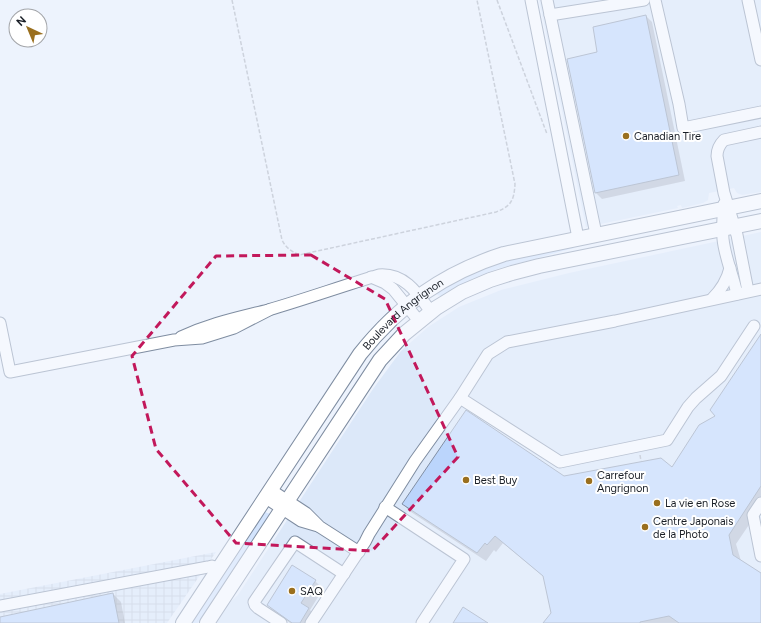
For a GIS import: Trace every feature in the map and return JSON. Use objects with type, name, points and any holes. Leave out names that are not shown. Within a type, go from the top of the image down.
[{"type":"main road","name":"Boulevard Angrignon","points":[[183,623],[360,354],[381,329],[406,305],[419,295],[459,271],[486,260],[513,252],[761,201]]},
{"type":"main road","name":"Boulevard Angrignon","points":[[207,623],[380,360],[396,342],[431,312],[466,290],[512,273],[761,221]]},
{"type":"lane","points":[[531,0],[578,238]]},
{"type":"lane","points":[[547,0],[596,234]]},
{"type":"lane","points":[[550,16],[644,0]]},
{"type":"lane","points":[[655,0],[679,103],[683,128],[761,112]]},
{"type":"lane","points":[[748,0],[761,60]]},
{"type":"lane","points":[[743,293],[716,156],[718,147],[728,138],[761,132]]},
{"type":"lane","points":[[729,228],[723,239],[730,268],[743,293]]},
{"type":"lane","points":[[712,299],[724,285],[730,268]]},
{"type":"lane","points":[[0,323],[10,372],[174,340],[202,327],[232,318],[269,310],[371,277],[385,274],[408,283],[431,312]]},
{"type":"lane","points":[[371,277],[388,285],[419,321]]},
{"type":"lane","points":[[312,622],[366,542],[369,534],[415,461],[460,398],[488,354],[507,342],[615,321],[761,289]]},
{"type":"lane","points":[[460,398],[560,462],[667,440],[688,407],[721,376],[754,326]]},
{"type":"lane","points":[[268,494],[284,504],[306,513],[320,527],[359,552]]},
{"type":"lane","points":[[761,504],[753,515],[761,556]]},
{"type":"lane","points":[[385,508],[464,560],[422,623]]},
{"type":"lane","points":[[281,623],[258,608],[254,602],[295,542],[344,574]]},
{"type":"lane","points":[[0,606],[208,566],[219,568]]},
{"type":"path","points":[[232,0],[282,240],[286,247],[299,255],[496,212],[506,208],[512,202],[515,195],[515,184],[477,0]]},
{"type":"path","points":[[497,0],[549,139]]},
{"type":"path","points":[[640,452],[641,461]]},
{"type":"highlighted area","points":[[311,255],[385,299],[458,457],[372,551],[236,543],[156,449],[132,356],[216,256]]},
{"type":"shaded area","points":[[539,0],[761,0],[761,192],[742,195],[737,193],[734,188],[709,193],[708,200],[703,203],[682,208],[681,205],[677,206],[678,208],[586,227]]},
{"type":"shaded area","name":"Carrefour Angrignon","points":[[761,232],[761,623],[216,623],[229,603],[238,595],[373,389],[401,351],[428,327],[459,307],[501,290],[569,273]]},
{"type":"shaded area","points":[[573,246],[574,248],[497,269],[472,279],[441,296],[437,295],[439,291],[454,283],[500,262]]},
{"type":"shaded area","points":[[265,512],[270,514],[198,623],[192,623]]},
{"type":"shaded area","points":[[216,552],[167,623],[0,623],[0,594]]},
{"type":"building","name":"Canadian Tire","points":[[646,15],[679,175],[595,193],[567,59],[597,52],[593,27]]},
{"type":"building","name":"Carrefour Angrignon","points":[[761,334],[761,486],[729,535],[733,555],[761,573],[761,623],[679,623],[669,616],[640,623],[543,623],[551,613],[543,576],[495,536],[487,545],[485,543],[477,553],[402,504],[466,410],[564,476],[661,458],[672,467],[699,425],[715,416],[710,410]]},
{"type":"building","name":"SAQ","points":[[292,565],[316,580],[301,603],[309,608],[300,623],[292,623],[267,605]]},
{"type":"building","points":[[113,593],[119,623],[0,623],[0,617]]},
{"type":"building","points":[[463,607],[488,623],[453,623]]},
{"type":"place","name":"Canadian Tire","points":[[626,136]]},
{"type":"place","name":"Best Buy","points":[[466,480]]},
{"type":"place","name":"Carrefour Angrignon","points":[[589,481]]},
{"type":"place","name":"La vie en Rose","points":[[657,503]]},
{"type":"place","name":"Centre Japonais de la Photo","points":[[645,527]]},
{"type":"place","name":"SAQ","points":[[292,591]]}]
